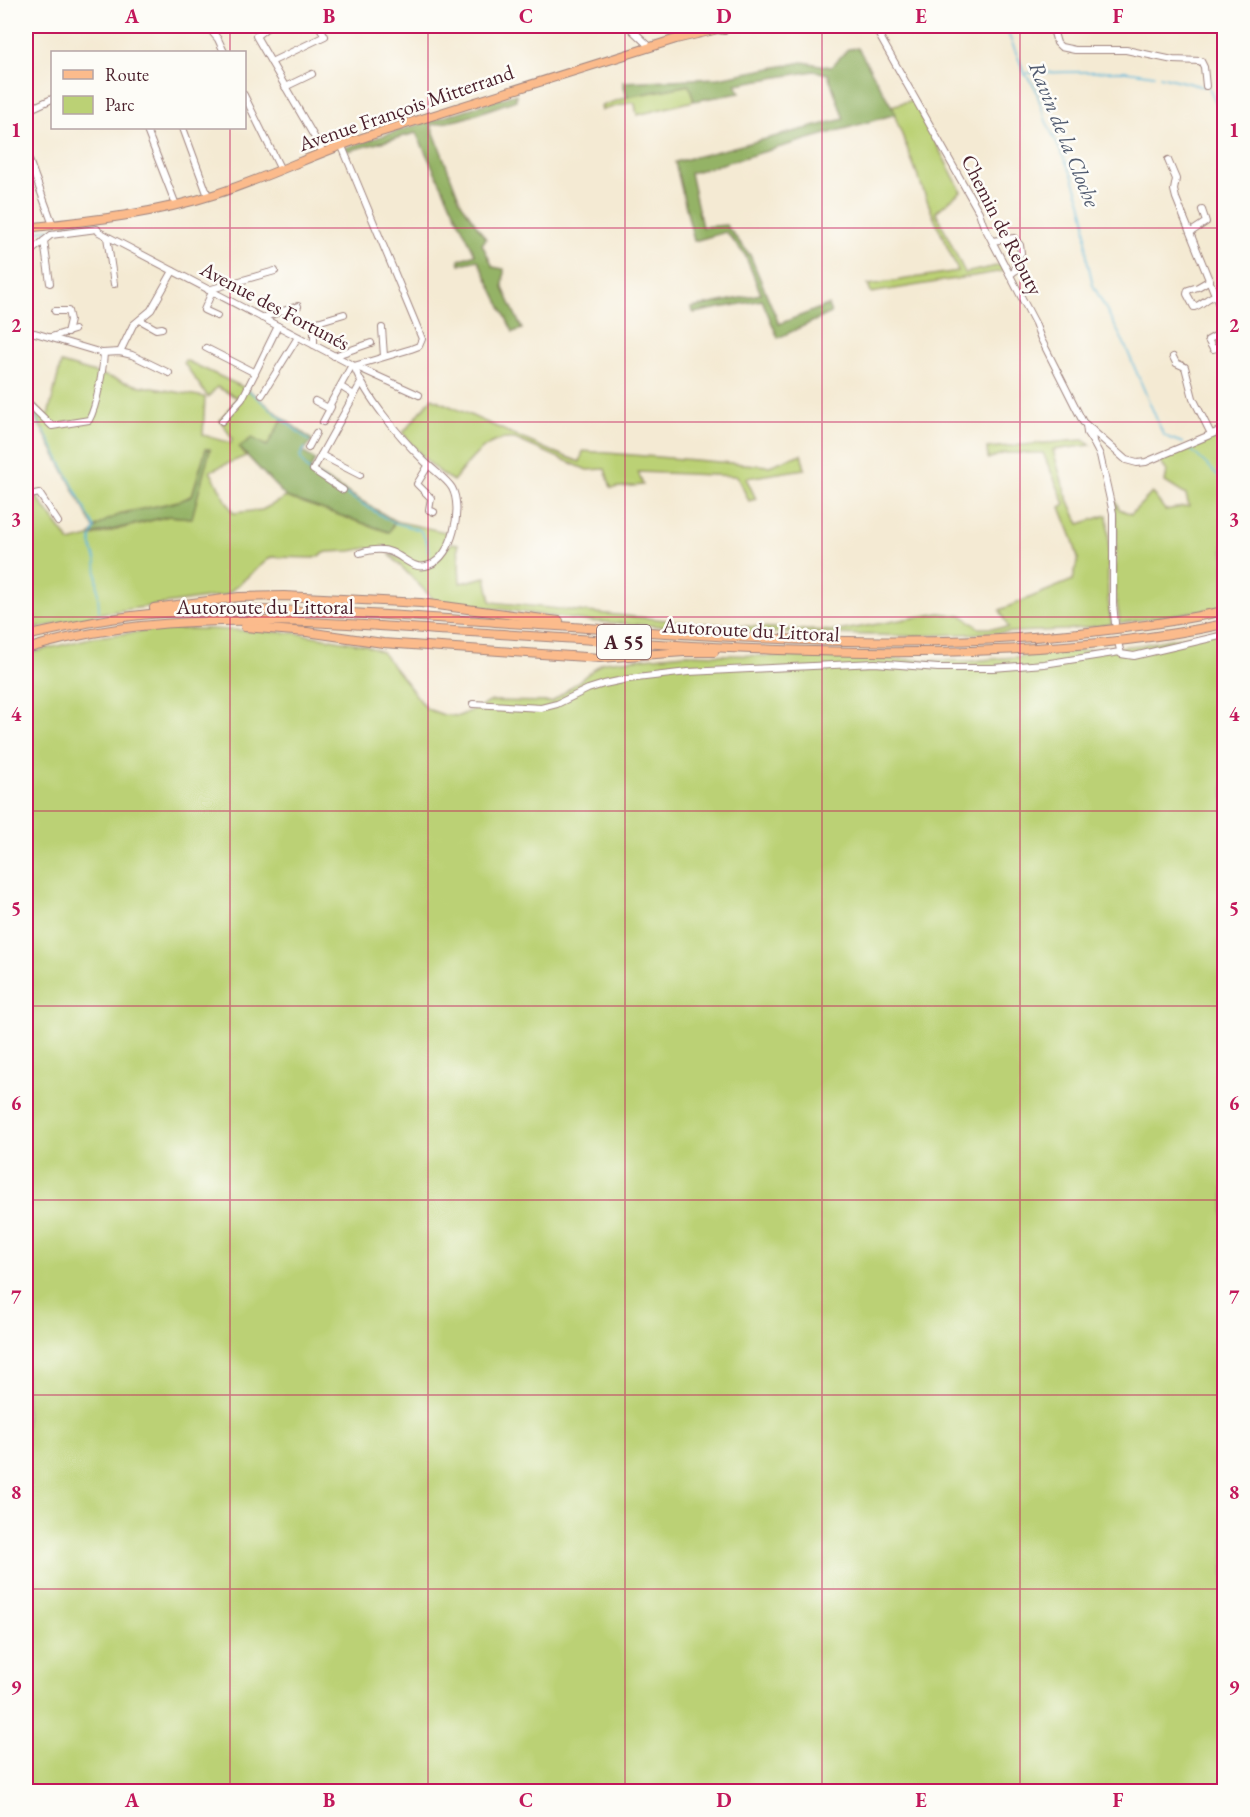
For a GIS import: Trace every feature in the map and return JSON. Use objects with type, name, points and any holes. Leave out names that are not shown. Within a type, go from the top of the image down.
[{"type":"highway","points":[[26,636],[58,625],[110,615],[227,598],[268,596],[421,603],[558,621],[697,634]]},
{"type":"highway","name":"Autoroute du Littoral","points":[[26,636],[124,617],[193,611],[247,610],[325,611],[697,634],[840,640],[953,640],[1115,629],[1224,611]]},
{"type":"highway","name":"Autoroute du Littoral","points":[[26,650],[84,635],[161,625],[225,622],[300,623],[841,653],[954,652],[1035,648],[1115,641],[1224,624]]},
{"type":"highway","points":[[161,625],[288,630],[383,643],[600,658],[684,652],[841,653]]},
{"type":"main road","points":[[676,39],[707,26]]},
{"type":"main road","points":[[676,39],[716,27],[724,30],[730,26]]},
{"type":"main road","name":"Avenue François Mitterrand","points":[[26,228],[113,217],[176,205],[208,196],[280,170],[341,144],[676,39]]},
{"type":"street","points":[[269,26],[256,36],[323,152]]},
{"type":"street","points":[[271,62],[325,36],[319,26]]},
{"type":"street","points":[[628,26],[650,47]]},
{"type":"street","name":"Chemin de Rebuty","points":[[874,26],[977,209],[1080,418],[1089,428],[1100,455],[1113,513],[1115,624]]},
{"type":"street","points":[[1052,26],[1057,43],[1061,48],[1126,50],[1176,60],[1201,61],[1206,86]]},
{"type":"street","points":[[209,28],[223,51]]},
{"type":"street","points":[[285,87],[312,74]]},
{"type":"street","points":[[26,111],[51,99]]},
{"type":"street","points":[[246,99],[280,170]]},
{"type":"street","points":[[146,129],[176,205]]},
{"type":"street","points":[[183,129],[208,196]]},
{"type":"street","name":"Avenue des Fortunés","points":[[44,241],[51,235],[96,229],[107,237],[334,356],[353,365],[373,362],[419,346],[422,339],[341,144]]},
{"type":"street","points":[[26,152],[53,225]]},
{"type":"street","points":[[1168,160],[1176,181],[1174,192],[1224,317]]},
{"type":"street","points":[[1191,232],[1206,222],[1202,210]]},
{"type":"street","points":[[107,237],[114,284]]},
{"type":"street","points":[[992,241],[1014,238],[1020,245],[1021,253],[1016,258],[1015,271],[1010,275]]},
{"type":"street","points":[[26,253],[44,241]]},
{"type":"street","points":[[44,241],[50,283]]},
{"type":"street","points":[[120,352],[133,325],[151,310],[173,271]]},
{"type":"street","points":[[217,316],[204,310],[210,291],[275,271]]},
{"type":"street","points":[[1210,280],[1188,290],[1187,294],[1194,307],[1207,297],[1216,295]]},
{"type":"street","points":[[262,318],[298,306]]},
{"type":"street","points":[[50,338],[70,332],[68,310],[55,311]]},
{"type":"street","points":[[314,345],[314,323],[344,314]]},
{"type":"street","points":[[140,320],[156,329],[162,328]]},
{"type":"street","points":[[222,421],[242,399],[278,326]]},
{"type":"street","points":[[382,328],[384,357]]},
{"type":"street","points":[[1224,330],[1208,340],[1213,349],[1224,346]]},
{"type":"street","points":[[26,333],[35,333],[104,353],[120,352],[132,355],[169,373]]},
{"type":"street","points":[[262,395],[298,337]]},
{"type":"street","points":[[334,356],[371,344]]},
{"type":"street","points":[[206,348],[255,373]]},
{"type":"street","points":[[26,401],[51,426],[89,420],[98,384],[103,375],[104,353]]},
{"type":"street","points":[[1173,357],[1176,363],[1185,367],[1193,398],[1212,434]]},
{"type":"street","points":[[353,365],[361,383],[409,446],[452,487],[456,505],[455,531],[443,553],[434,563],[423,567],[415,566],[390,552],[378,550],[360,553]]},
{"type":"street","points":[[353,365],[419,395]]},
{"type":"street","points":[[315,401],[328,408],[353,365]]},
{"type":"street","points":[[338,395],[346,381]]},
{"type":"street","points":[[344,490],[313,470],[361,383]]},
{"type":"street","points":[[343,388],[354,395]]},
{"type":"street","points":[[323,422],[331,407]]},
{"type":"street","points":[[327,415],[339,422]]},
{"type":"street","points":[[1089,428],[1124,459],[1137,463],[1224,429]]},
{"type":"street","points":[[308,448],[316,433]]},
{"type":"street","points":[[312,440],[325,447]]},
{"type":"street","points":[[321,454],[360,475]]},
{"type":"street","points":[[428,466],[417,484],[431,498],[429,510],[434,512]]},
{"type":"street","points":[[26,496],[39,492],[57,522]]},
{"type":"street","points":[[473,704],[542,708],[604,684],[688,672],[875,663],[938,668],[993,668],[1044,664],[1119,649],[1134,656],[1224,635]]},
{"type":"green space","points":[[858,48],[896,114],[690,173],[702,227],[726,225],[750,255],[779,324],[828,305],[831,313],[778,338],[762,300],[694,313],[691,308],[761,294],[745,255],[726,232],[694,241],[675,162],[844,119],[828,74],[814,71],[736,84],[740,93],[694,101],[689,85],[627,97],[623,82],[718,78],[803,62],[831,67],[848,49]]},
{"type":"green space","points":[[690,85],[694,101],[637,115],[635,104],[632,102],[602,110],[601,106],[627,97]]},
{"type":"green space","points":[[516,94],[516,100],[462,119],[431,125],[460,201],[486,239],[482,244],[493,267],[504,269],[503,288],[522,329],[513,332],[478,260],[460,264],[459,260],[475,254],[416,133],[348,151],[344,148]]},
{"type":"green space","points":[[913,100],[961,191],[936,212],[965,273],[1002,265],[1004,271],[871,293],[868,285],[958,271],[932,213],[891,106]]},
{"type":"green space","points":[[185,360],[247,389],[283,418],[267,446],[240,447],[246,456],[210,471],[233,513],[262,510],[286,497],[389,532],[395,521],[450,533],[443,549],[427,564],[418,564],[389,549],[368,548],[327,552],[314,558],[271,557],[226,595],[103,613],[26,631],[26,500],[36,496],[70,542],[169,516],[191,518],[210,450],[206,449],[192,495],[181,501],[122,513],[94,528],[26,399],[48,416],[61,363],[136,385],[205,397],[203,435],[231,443],[232,438],[220,420],[238,398],[217,387],[208,397],[184,363]]},
{"type":"green space","points":[[432,398],[580,462],[583,451],[769,466],[801,454],[805,469],[746,478],[756,499],[749,501],[737,476],[638,472],[643,485],[611,488],[605,469],[587,470],[515,439],[504,439],[495,441],[479,451],[453,481],[426,460],[403,433]]},
{"type":"green space","points":[[283,418],[312,440],[303,452],[315,460],[310,470],[395,521],[389,532],[286,497],[239,447],[252,438],[267,446]]},
{"type":"green space","points":[[1224,432],[1224,607],[1120,623],[1115,591],[1117,528],[1114,502],[1119,509],[1131,514],[1152,493],[1165,510],[1189,506],[1186,495],[1165,482],[1167,471],[1159,461]]},
{"type":"green space","points":[[1083,440],[1091,445],[1053,450],[1065,492],[1079,524],[1107,515],[1108,597],[1112,624],[1065,630],[912,636],[749,632],[586,621],[434,600],[389,554],[428,567],[452,543],[458,544],[460,583],[486,577],[491,602],[694,623],[804,630],[838,631],[940,613],[963,616],[979,628],[1008,628],[1000,610],[1073,580],[1078,558],[1060,507],[1065,504],[1043,453],[1005,453],[988,459],[987,448]]},
{"type":"green space","points":[[206,449],[210,449],[192,518],[169,516],[91,535],[98,526],[109,519],[192,496]]},
{"type":"green space","points":[[164,629],[296,633],[365,645],[382,652],[427,709],[444,715],[459,716],[492,701],[552,702],[603,662],[685,654],[972,661],[1141,645],[1224,629],[1224,1791],[26,1792],[26,654],[94,637]]},
{"type":"waterway","name":"Ravin de la Cloche","points":[[1005,26],[1025,74],[1035,87],[1046,121],[1072,175],[1085,218],[1087,259],[1093,285],[1124,343],[1163,434],[1183,443]]},
{"type":"waterway","points":[[1027,73],[1126,71],[1154,75]]},
{"type":"waterway","points":[[1160,76],[1204,87]]},
{"type":"waterway","points":[[1209,88],[1224,119]]},
{"type":"waterway","points":[[26,232],[88,226]]},
{"type":"waterway","points":[[26,239],[40,239]]},
{"type":"waterway","points":[[249,391],[309,441]]},
{"type":"waterway","points":[[35,414],[41,426]]},
{"type":"waterway","points":[[44,430],[95,528],[91,544],[96,561],[99,611]]},
{"type":"waterway","name":"Ravin de la Cloche","points":[[1188,447],[1224,481]]},
{"type":"waterway","points":[[305,448],[300,456],[304,464],[325,481]]},
{"type":"waterway","points":[[344,493],[392,522],[420,530],[427,542],[429,556]]}]
